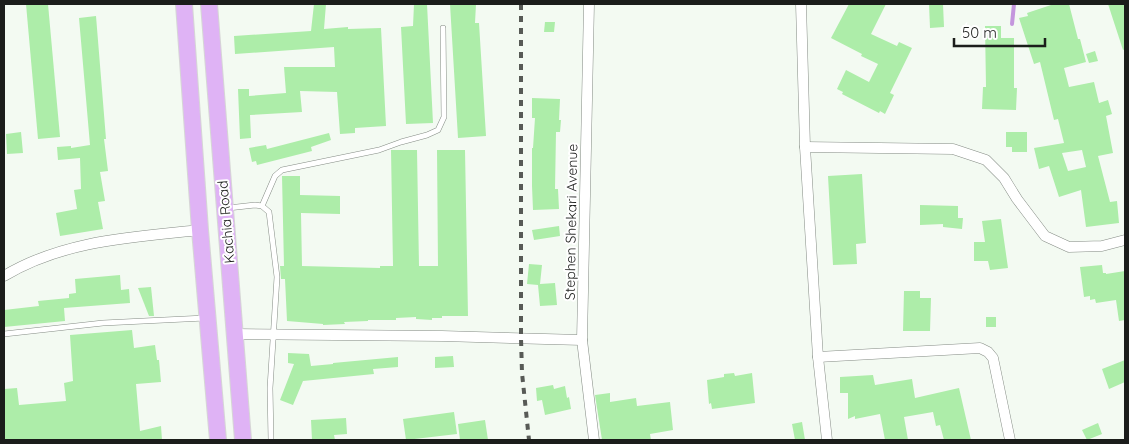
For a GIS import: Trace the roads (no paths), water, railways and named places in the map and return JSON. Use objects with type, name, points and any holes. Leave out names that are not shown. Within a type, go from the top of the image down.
[{"type":"main road","name":"Kachia Road","points":[[184,4],[200,230],[218,440]]},
{"type":"main road","name":"Kachia Road","points":[[209,4],[243,440]]},
{"type":"street","name":"Stephen Shekari Avenue","points":[[589,4],[582,340],[594,440]]},
{"type":"street","points":[[801,4],[805,147],[818,357],[827,440]]},
{"type":"street","points":[[805,147],[953,149],[986,160],[1004,178],[1044,236],[1069,246],[1102,246],[1125,240]]},
{"type":"street","points":[[4,276],[26,264],[54,253],[83,245],[117,238],[200,230]]},
{"type":"street","points":[[235,334],[442,336],[582,340]]},
{"type":"street","points":[[818,357],[980,348],[988,352],[993,358],[1010,440]]},
{"type":"lane","points":[[262,206],[275,176],[282,170],[379,150],[438,130],[444,116],[442,28]]},
{"type":"lane","points":[[225,208],[255,205],[262,206],[269,212],[277,277],[270,388],[271,440]]},
{"type":"lane","points":[[4,334],[103,323],[208,318]]},
{"type":"waterway","points":[[1012,24],[1014,4]]},
{"type":"railway","points":[[521,4],[521,338],[522,373],[529,440]]}]
